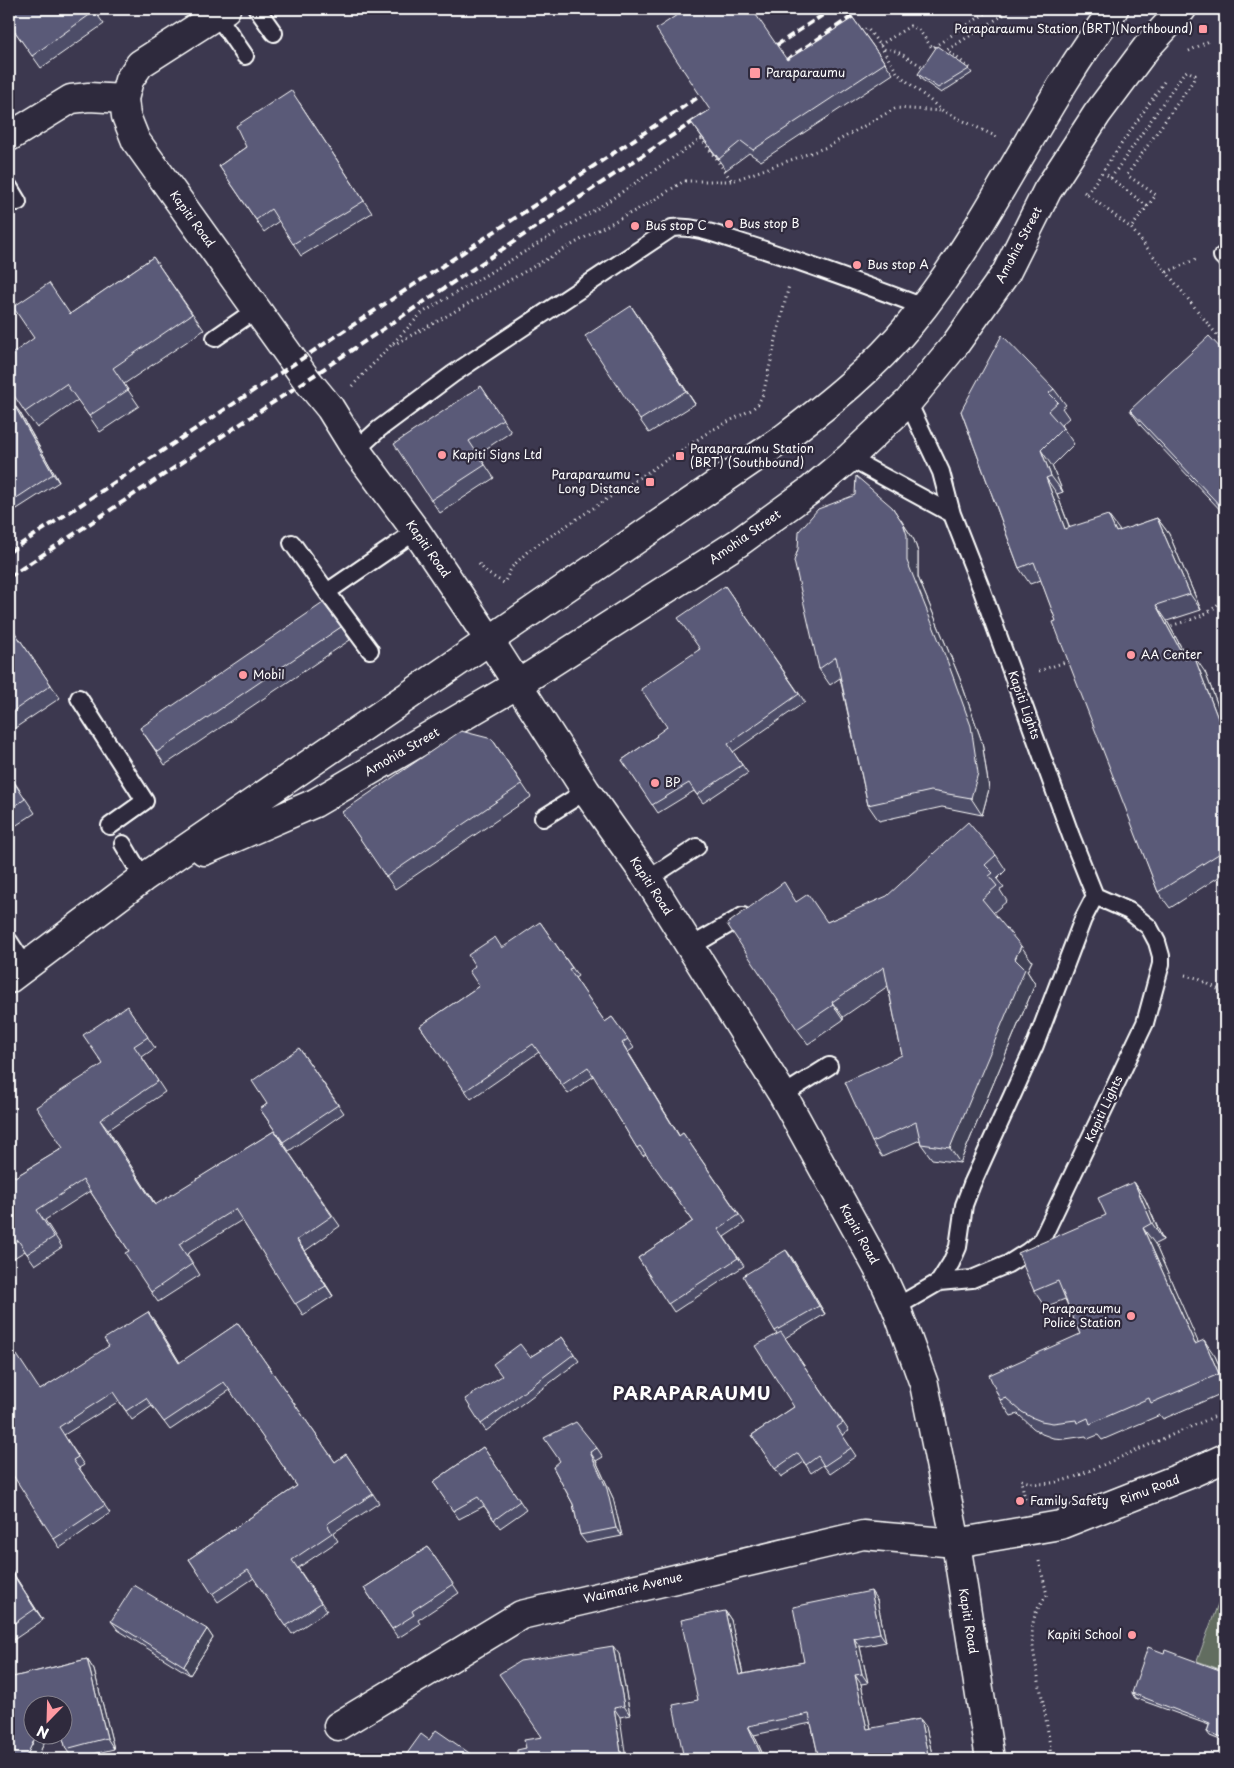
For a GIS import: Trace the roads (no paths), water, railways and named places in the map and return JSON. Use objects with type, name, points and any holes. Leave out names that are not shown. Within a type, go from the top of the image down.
[{"type":"main road","name":"Amohia Street","points":[[17,973],[143,878],[784,438],[865,373],[884,354],[924,307],[973,234],[1070,72],[1114,9]]},
{"type":"main road","name":"Amohia Street","points":[[143,878],[315,803],[518,684],[738,543],[812,489],[908,402],[954,346],[1006,273],[1047,191],[1125,75],[1147,47],[1182,9]]},
{"type":"main road","points":[[9,138],[71,99],[89,97],[124,99],[129,80],[140,64],[221,12]]},
{"type":"main road","name":"Kapiti Road","points":[[124,99],[126,116],[136,141],[330,408],[356,450],[416,531],[490,641],[586,791],[648,879],[783,1095],[880,1272],[896,1307],[924,1384],[956,1543],[990,1759]]},
{"type":"main road","name":"Rimu Road","points":[[956,1543],[1060,1525],[1225,1458]]},
{"type":"main road","name":"Waimarie Avenue","points":[[338,1726],[521,1615],[863,1535],[956,1543]]},
{"type":"lane","points":[[257,9],[274,33]]},
{"type":"lane","points":[[221,12],[245,56]]},
{"type":"lane","points":[[9,187],[18,202]]},
{"type":"lane","points":[[356,450],[379,429],[453,374],[672,228],[681,227],[700,230],[795,260],[924,307]]},
{"type":"lane","points":[[215,338],[257,309]]},
{"type":"lane","name":"Kapiti Lights","points":[[896,1307],[939,1282],[972,1279],[1008,1264],[1041,1241],[1145,1023],[1160,970],[1161,956],[1155,936],[1149,927],[1129,911],[1095,896],[952,514],[941,472],[908,402]]},
{"type":"lane","points":[[848,458],[952,514]]},
{"type":"lane","points":[[327,592],[416,531]]},
{"type":"lane","points":[[292,542],[370,650]]},
{"type":"lane","points":[[79,698],[145,801],[110,826]]},
{"type":"lane","points":[[543,818],[586,791]]},
{"type":"lane","points":[[123,844],[143,878]]},
{"type":"lane","points":[[648,879],[697,847]]},
{"type":"lane","name":"Kapiti Lights","points":[[939,1282],[958,1247],[964,1205],[972,1184],[1035,1045],[1083,919],[1095,896]]},
{"type":"lane","points":[[690,947],[744,916]]},
{"type":"lane","points":[[9,941],[17,973]]},
{"type":"lane","points":[[783,1095],[829,1066]]},
{"type":"railway","points":[[766,52],[832,9]]},
{"type":"railway","points":[[776,67],[863,9]]},
{"type":"railway","points":[[9,552],[712,88]]},
{"type":"railway","points":[[9,577],[703,115]]},
{"type":"place","name":"Paraparaumu Station (BRT)(Northbound)","points":[[1203,29]]},
{"type":"place","name":"Paraparaumu","points":[[755,73]]},
{"type":"place","name":"Bus stop B","points":[[729,224]]},
{"type":"place","name":"Bus stop C","points":[[635,226]]},
{"type":"place","name":"Bus stop A","points":[[857,265]]},
{"type":"place","name":"Kapiti Signs Ltd","points":[[442,455]]},
{"type":"place","name":"Paraparaumu Station (BRT) (Southbound)","points":[[680,456]]},
{"type":"place","name":"Paraparaumu - Long Distance","points":[[650,482]]},
{"type":"place","name":"AA Center","points":[[1131,655]]},
{"type":"place","name":"Mobil","points":[[243,675]]},
{"type":"place","name":"BP","points":[[655,783]]},
{"type":"place","name":"Paraparaumu Police Station","points":[[1131,1316]]},
{"type":"place","name":"Family Safety","points":[[1020,1501]]},
{"type":"place","name":"Kapiti School","points":[[1132,1635]]},
{"type":"district","name":"PARAPARAUMU","points":[[692,1394]]}]
